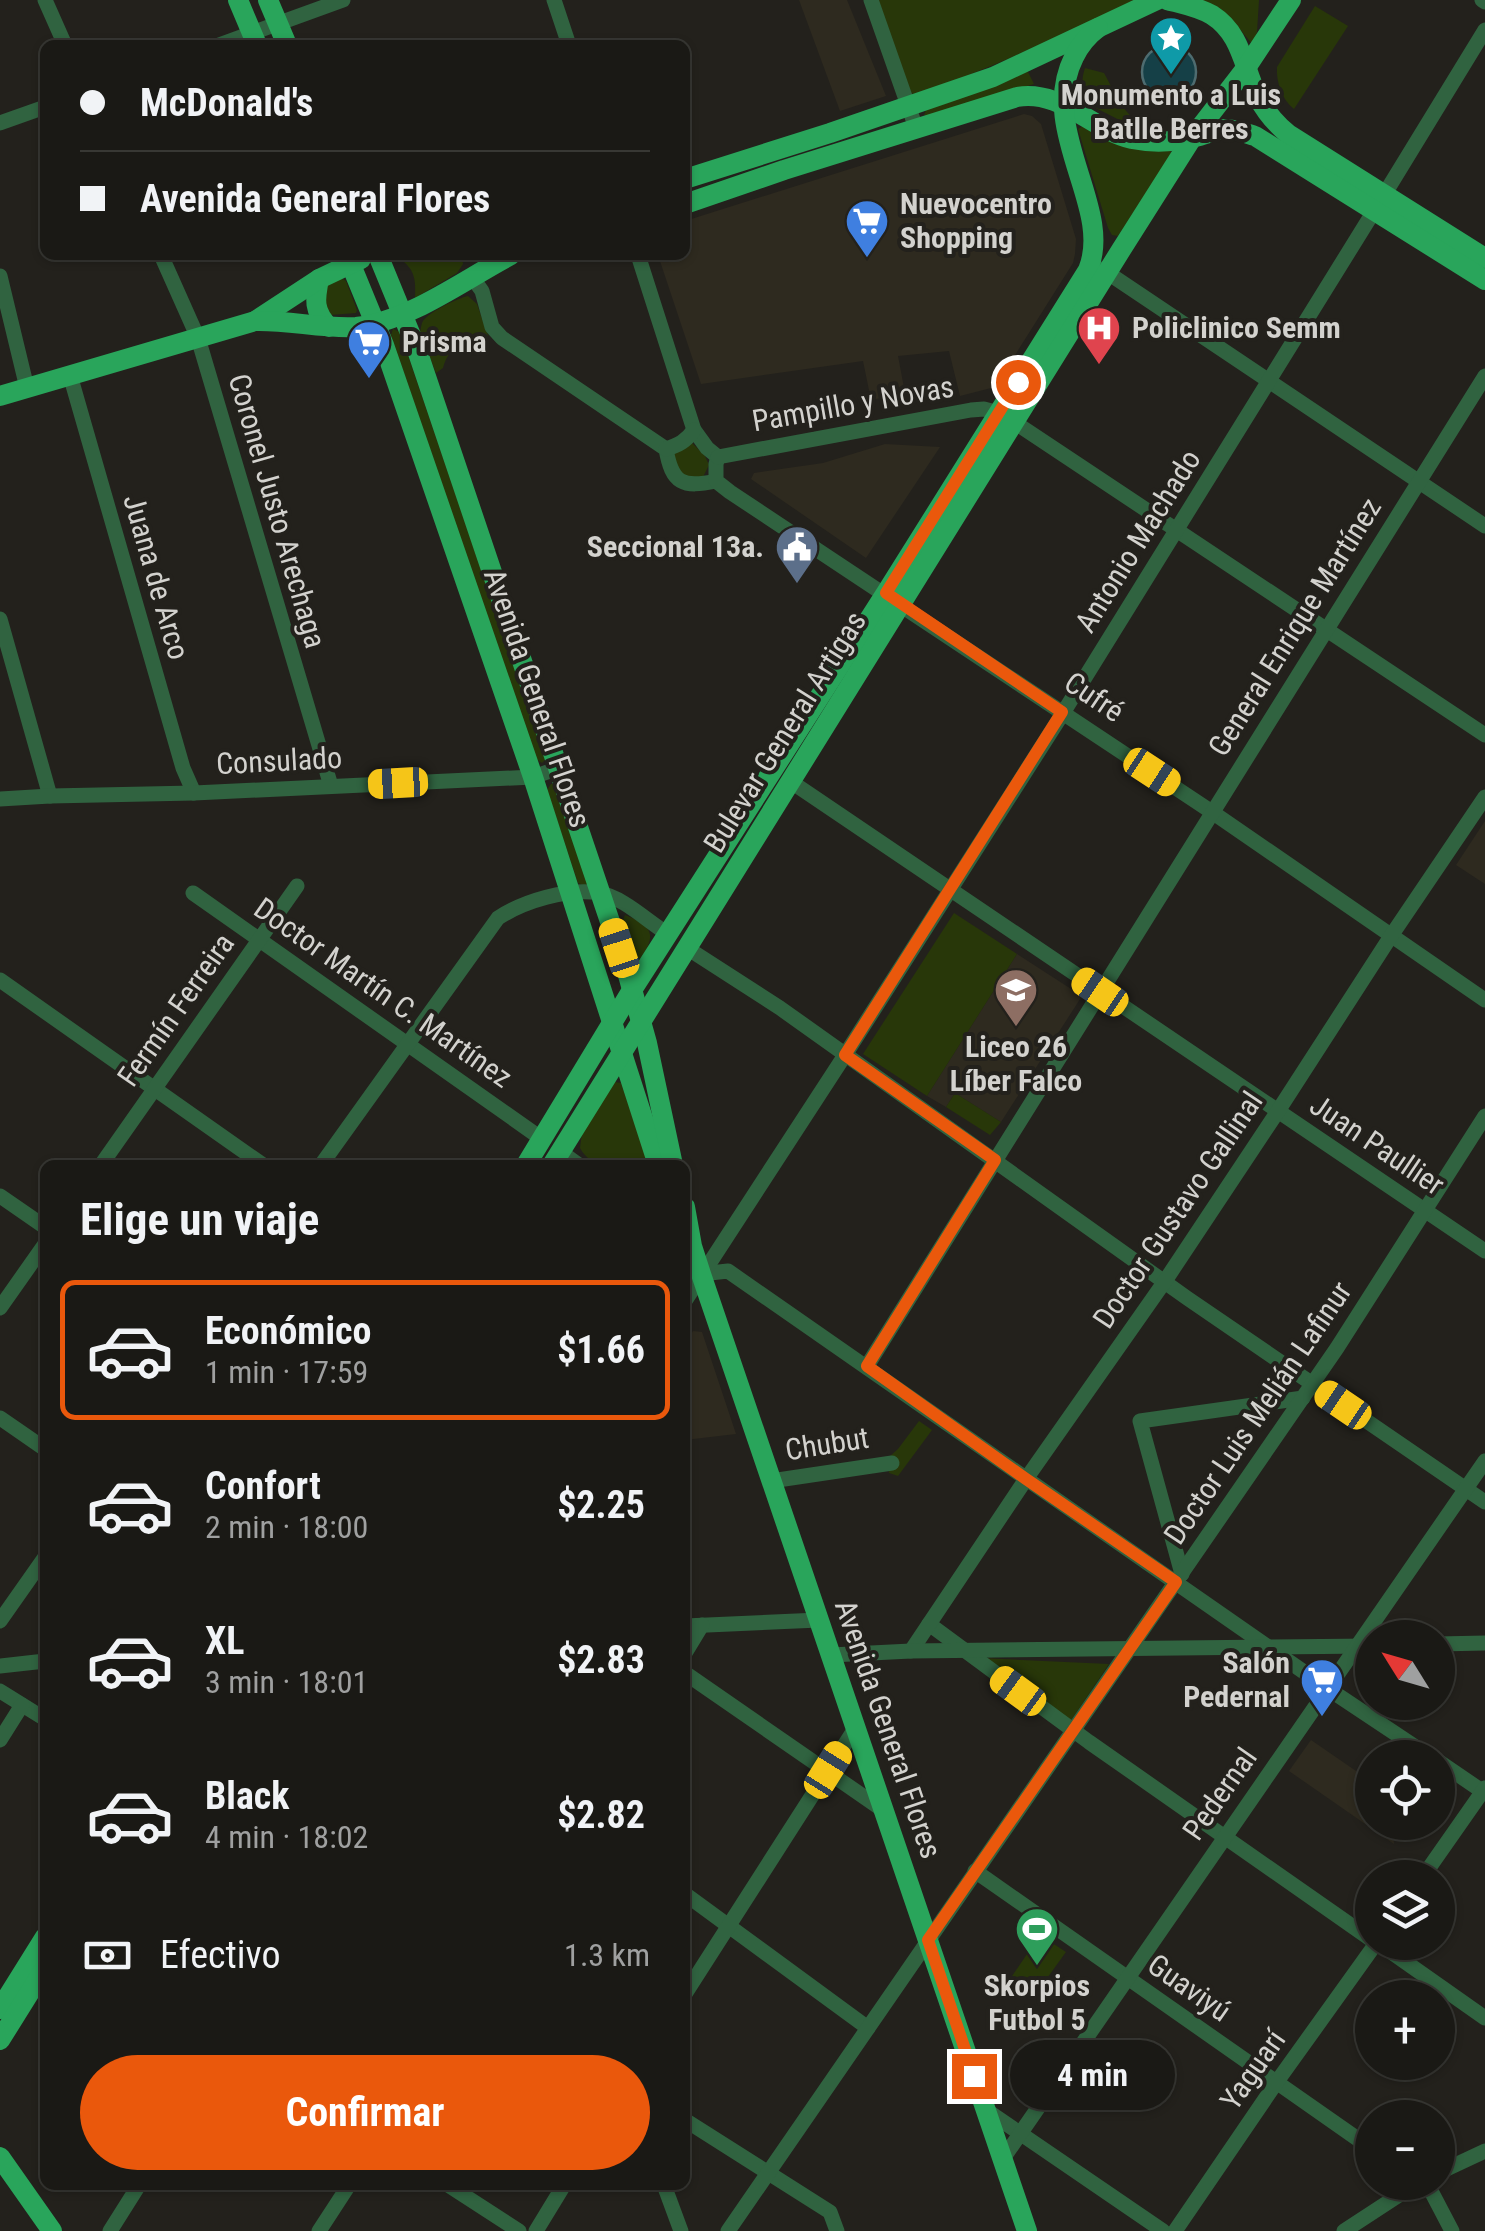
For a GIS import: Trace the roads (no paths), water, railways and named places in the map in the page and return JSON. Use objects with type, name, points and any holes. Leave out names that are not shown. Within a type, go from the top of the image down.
[{"type":"main road","points":[[238,0],[255,39]]},
{"type":"main road","points":[[268,0],[285,40]]},
{"type":"main road","points":[[690,177],[994,76],[1157,0]]},
{"type":"main road","points":[[1166,0],[1201,10],[1223,24],[1239,45],[1257,95],[1279,126],[1485,280]]},
{"type":"main road","points":[[1270,29],[1271,0]]},
{"type":"main road","name":"Bulevar General Artigas","points":[[637,1006],[680,914],[893,598],[1006,417],[1078,289],[1099,268],[1292,0]]},
{"type":"main road","points":[[1098,28],[1084,40],[1071,64],[1064,86],[1064,106],[1065,125],[1099,268]]},
{"type":"main road","points":[[690,202],[916,128],[1024,96],[1045,96],[1126,137],[1153,141],[1192,138],[1226,129],[1255,136],[1485,258]]},
{"type":"main road","points":[[256,321],[349,260]]},
{"type":"main road","name":"Avenida General Flores","points":[[349,260],[376,323],[533,777],[659,1160]]},
{"type":"main road","name":"Avenida General Flores","points":[[376,260],[417,350],[637,1006],[659,1160]]},
{"type":"main road","name":"Cufré","points":[[472,277],[473,260]]},
{"type":"main road","points":[[0,396],[256,321],[329,326],[376,323],[424,304],[501,260]]},
{"type":"main road","points":[[319,278],[314,303],[329,326]]},
{"type":"main road","name":"Bulevar General Artigas","points":[[529,1160],[617,1038],[627,1014],[687,948],[790,782],[893,598]]},
{"type":"main road","name":"Bulevar General Artigas","points":[[556,1158],[568,1121],[672,945],[680,914]]},
{"type":"main road","name":"Avenida General Flores","points":[[690,1247],[1025,2230]]},
{"type":"main road","points":[[0,2009],[40,1944]]},
{"type":"main road","points":[[0,2040],[40,1976]]},
{"type":"main road","points":[[0,2157],[52,2231]]},
{"type":"street","points":[[45,0],[64,40]]},
{"type":"street","points":[[255,39],[278,24],[342,0]]},
{"type":"street","points":[[554,0],[567,40]]},
{"type":"street","points":[[871,0],[916,128]]},
{"type":"street","name":"Antonio Machado","points":[[690,1293],[1177,530],[1485,30]]},
{"type":"street","points":[[0,122],[40,110]]},
{"type":"street","name":"Coronel Justo Arechaga","points":[[163,260],[198,338],[330,786]]},
{"type":"street","points":[[640,260],[694,430],[718,457],[716,481]]},
{"type":"street","points":[[1099,268],[1485,526]]},
{"type":"street","points":[[0,276],[27,388]]},
{"type":"street","name":"Cufré","points":[[472,277],[482,292],[492,327],[502,338],[666,449],[670,469],[680,481],[697,486],[716,481],[1212,812],[1485,1000]]},
{"type":"street","name":"Juana de Arco","points":[[70,375],[183,768],[194,793]]},
{"type":"street","name":"General Enrique Martínez","points":[[867,1366],[1485,376]]},
{"type":"street","name":"Pampillo y Novas","points":[[718,457],[971,410],[984,409],[1006,417]]},
{"type":"street","points":[[1006,417],[1485,735]]},
{"type":"street","points":[[666,449],[687,439],[694,430]]},
{"type":"street","points":[[0,619],[50,796]]},
{"type":"street","name":"Consulado","points":[[0,799],[533,777],[559,768]]},
{"type":"street","name":"Juan Paullier","points":[[790,782],[1485,1252]]},
{"type":"street","name":"Doctor Gustavo Gallinal","points":[[911,1651],[1164,1281],[1485,797]]},
{"type":"street","name":"Fermín Ferreira","points":[[104,1160],[297,886]]},
{"type":"street","name":"Doctor Martín C. Martínez","points":[[193,893],[542,1138]]},
{"type":"street","points":[[325,1160],[498,918],[552,897],[601,893],[668,934]]},
{"type":"street","points":[[687,948],[780,1008],[995,1160],[1164,1281],[1307,1391],[1485,1502]]},
{"type":"street","points":[[0,980],[256,1160]]},
{"type":"street","name":"Doctor Luis Melián Lafinur","points":[[728,2231],[1307,1391],[1485,1116]]},
{"type":"street","points":[[0,1196],[40,1224]]},
{"type":"street","points":[[0,1308],[40,1251]]},
{"type":"street","points":[[701,1274],[728,1271],[1026,1479],[1179,1578],[1327,1688],[1406,1740]]},
{"type":"street","points":[[1179,1578],[1140,1421],[1307,1391]]},
{"type":"street","points":[[0,1418],[40,1446]]},
{"type":"street","name":"Pedernal","points":[[1381,1620],[1485,1461]]},
{"type":"street","name":"Chubut","points":[[771,1481],[892,1462]]},
{"type":"street","points":[[0,1621],[40,1564]]},
{"type":"street","points":[[694,1626],[819,1620]]},
{"type":"street","points":[[929,1624],[1355,1927]]},
{"type":"street","points":[[1455,1644],[1485,1643]]},
{"type":"street","points":[[831,1656],[911,1651],[1355,1646]]},
{"type":"street","name":"Pedernal","points":[[1002,2160],[1327,1688],[1355,1656]]},
{"type":"street","points":[[0,1666],[40,1662]]},
{"type":"street","points":[[690,1676],[884,1810]]},
{"type":"street","points":[[0,1691],[40,1716]]},
{"type":"street","points":[[0,1740],[22,1705]]},
{"type":"street","points":[[690,1986],[856,1727]]},
{"type":"street","points":[[1435,1860],[1484,1791],[1455,1772]]},
{"type":"street","name":"Guaviyú","points":[[975,1871],[1355,2137]]},
{"type":"street","points":[[690,1897],[868,2028]]},
{"type":"street","name":"Yaguarí","points":[[1175,2231],[1362,1960]]},
{"type":"street","points":[[1402,1960],[1485,2018]]},
{"type":"street","points":[[986,2110],[1163,2231]]},
{"type":"street","points":[[690,2123],[830,2212],[837,2231]]},
{"type":"street","points":[[1455,2165],[1485,2151]]},
{"type":"street","points":[[110,2231],[136,2190]]},
{"type":"street","points":[[319,2231],[346,2190]]},
{"type":"street","points":[[456,2190],[519,2231]]},
{"type":"street","points":[[536,2231],[561,2190]]},
{"type":"street","points":[[666,2190],[680,2231]]},
{"type":"street","points":[[1344,2231],[1393,2200]]},
{"type":"street","points":[[1436,2200],[1452,2231]]},
{"type":"water","points":[[1169,45],[1188,53],[1196,72],[1188,91],[1169,99],[1150,91],[1142,72],[1150,53]]},
{"type":"place","name":"Monumento a Luis Batlle Berres","points":[[1171,76]]},
{"type":"place","name":"Nuevocentro Shopping","points":[[867,259]]},
{"type":"place","name":"Policlinico Semm","points":[[1099,366]]},
{"type":"place","name":"Prisma","points":[[369,380]]},
{"type":"place","name":"Seccional 13a.","points":[[797,585]]},
{"type":"place","name":"Liceo 26 Líber Falco","points":[[1016,1028]]},
{"type":"place","name":"Salón Pedernal","points":[[1322,1718]]},
{"type":"place","name":"Skorpios Futbol 5","points":[[1037,1967]]}]
